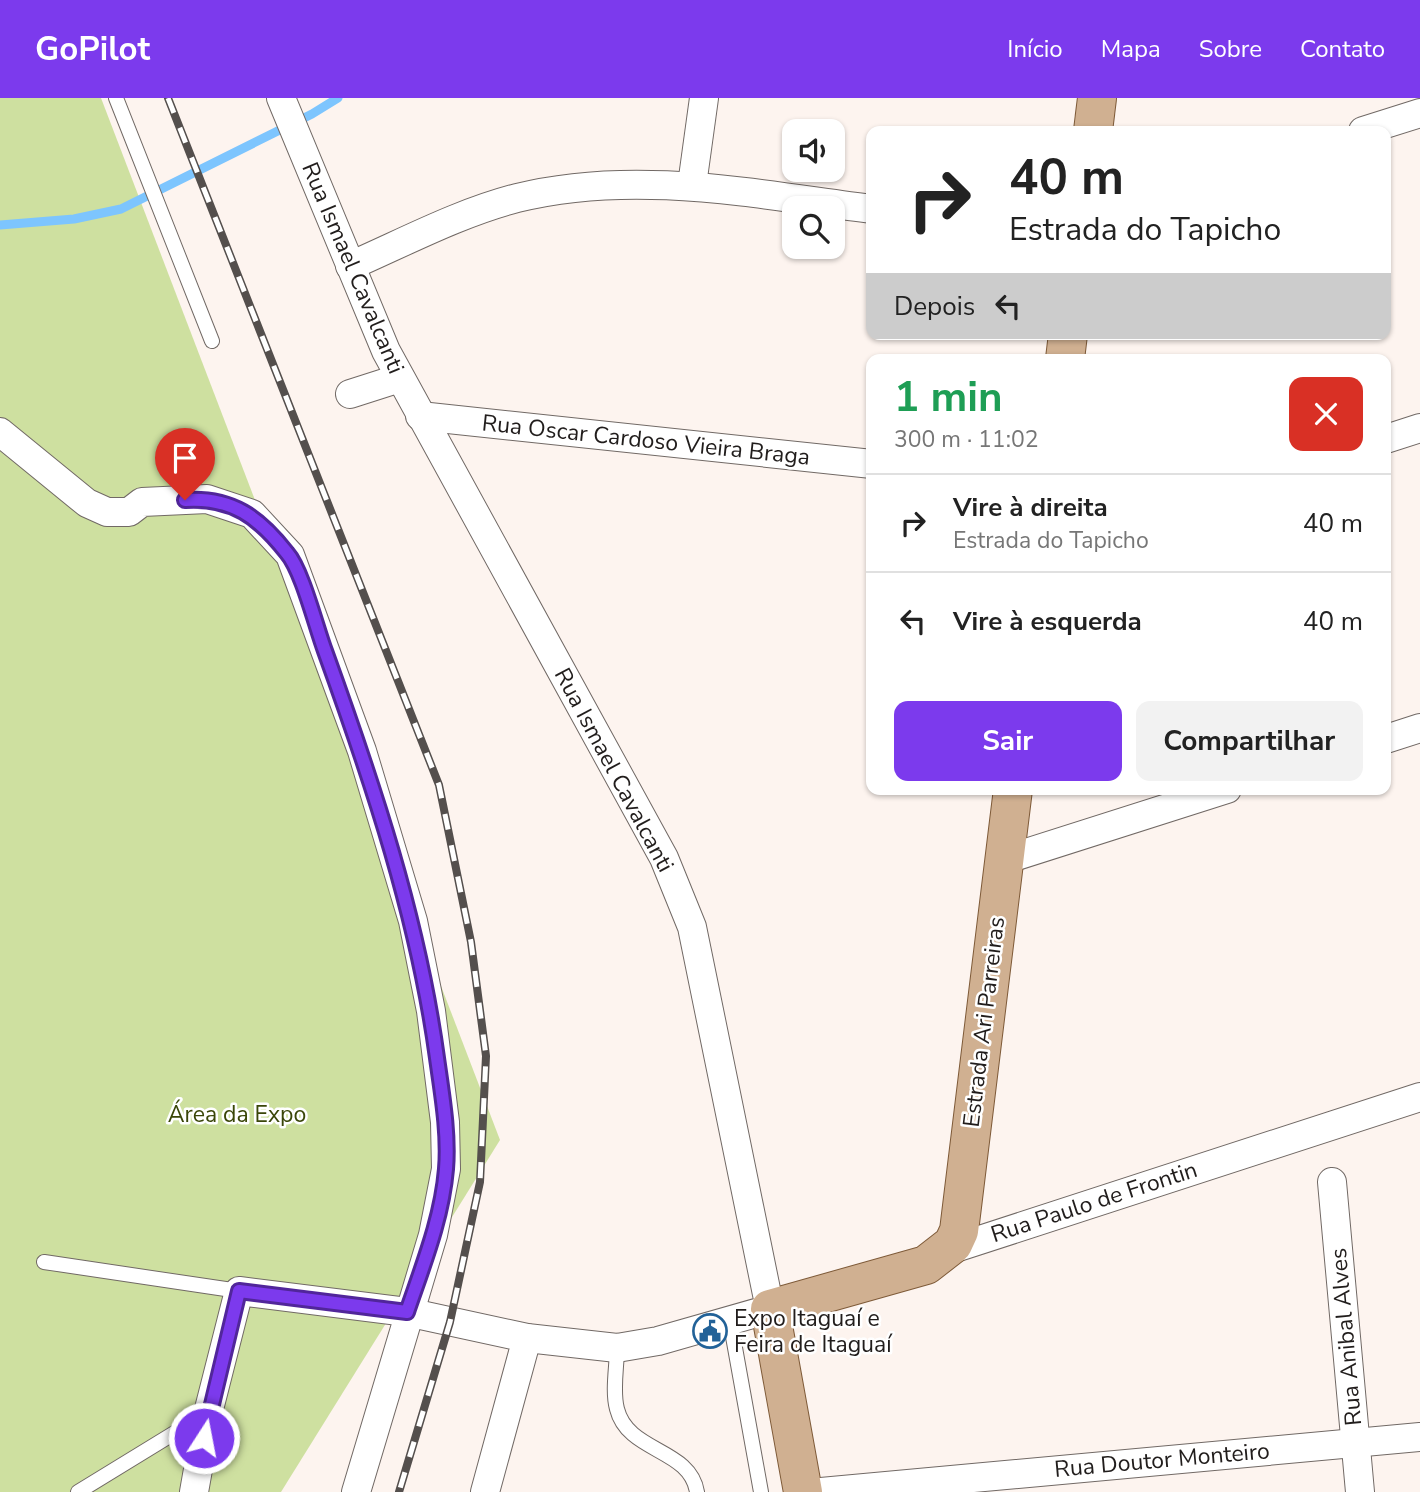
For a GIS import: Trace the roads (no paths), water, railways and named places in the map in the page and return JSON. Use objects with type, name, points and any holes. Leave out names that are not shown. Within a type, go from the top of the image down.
[{"type":"main road","points":[[1094,126],[1097,98]]},
{"type":"main road","name":"Estrada Ari Parreiras","points":[[946,1251],[959,1231],[1012,795]]},
{"type":"main road","name":"Rua Paulo de Frontin","points":[[770,1309],[926,1265],[946,1251]]},
{"type":"main road","name":"Rua Ismael Cavalcanti","points":[[770,1309],[803,1492]]},
{"type":"street","points":[[692,186],[704,98]]},
{"type":"street","name":"Rua Ismael Cavalcanti","points":[[281,99],[400,378],[657,846],[681,896],[692,927],[770,1309]]},
{"type":"street","points":[[1379,126],[1420,113]]},
{"type":"street","points":[[350,266],[479,209],[564,189],[622,185],[692,186],[866,208]]},
{"type":"street","points":[[351,394],[400,378]]},
{"type":"street","name":"Rua Oscar Cardoso Vieira Braga","points":[[420,416],[866,463]]},
{"type":"street","points":[[1391,437],[1420,428]]},
{"type":"street","points":[[0,432],[87,503],[107,512],[129,512],[142,502],[207,499],[252,514],[290,555],[362,751],[413,921],[431,1011],[445,1122],[446,1169],[433,1236],[407,1312],[356,1492]]},
{"type":"street","points":[[1391,737],[1420,728]]},
{"type":"street","points":[[1004,860],[1208,795]]},
{"type":"street","name":"Rua Paulo de Frontin","points":[[946,1251],[1420,1097]]},
{"type":"street","name":"Rua Anibal Alves","points":[[1332,1182],[1360,1492]]},
{"type":"street","points":[[194,1491],[208,1413],[239,1291],[407,1312],[527,1338],[617,1348],[658,1341],[770,1309]]},
{"type":"street","points":[[485,1492],[527,1338]]},
{"type":"street","name":"Rua Doutor Monteiro","points":[[821,1492],[1420,1437]]},
{"type":"lane","points":[[118,105],[212,341]]},
{"type":"lane","points":[[44,1262],[239,1291]]},
{"type":"lane","points":[[730,1320],[761,1492]]},
{"type":"lane","points":[[617,1348],[616,1408],[626,1428],[635,1438],[687,1468],[697,1492]]},
{"type":"lane","points":[[78,1492],[208,1413]]},
{"type":"waterway","points":[[0,225],[74,219],[121,209],[312,114],[338,98]]},
{"type":"railway","points":[[168,98],[439,785],[471,942],[486,1056],[480,1182],[450,1322],[399,1492]]},
{"type":"place","name":"Expo Itaguaí e Feira de Itaguaí","points":[[710,1331]]},
{"type":"park label","name":"Área da Expo","points":[[237,1114]]}]
